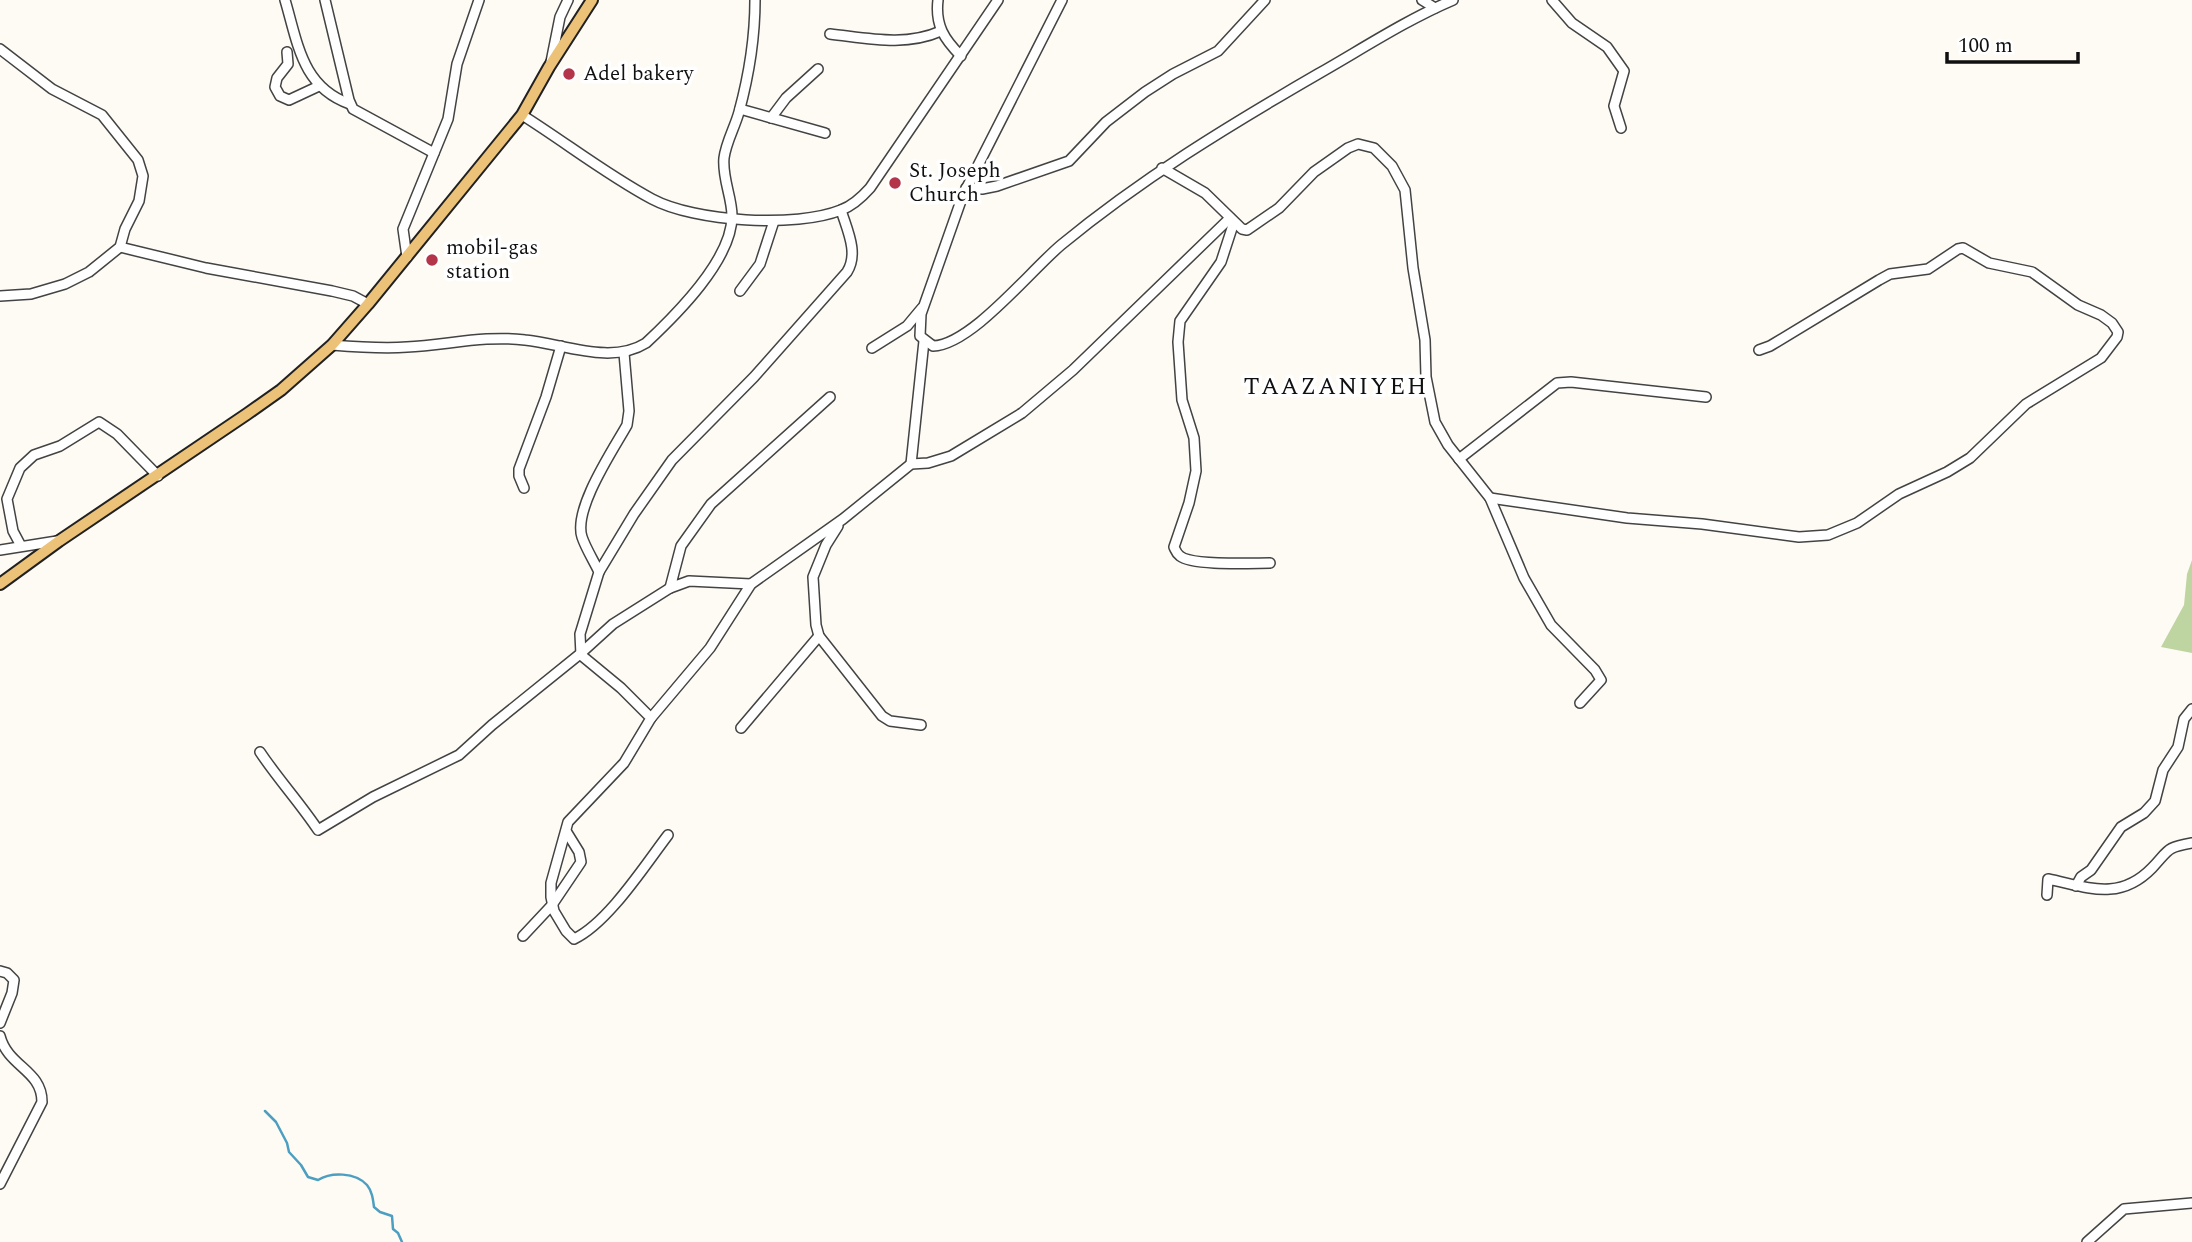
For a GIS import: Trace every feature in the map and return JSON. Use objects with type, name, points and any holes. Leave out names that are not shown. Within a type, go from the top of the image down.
[{"type":"main road","points":[[0,584],[281,390],[332,345],[522,115],[592,0]]},
{"type":"street","points":[[285,0],[301,56],[319,86],[334,98],[350,104],[359,113],[434,153]]},
{"type":"street","points":[[325,0],[350,104]]},
{"type":"street","points":[[407,257],[403,229],[448,119],[457,64],[479,0]]},
{"type":"street","points":[[549,67],[568,0]]},
{"type":"street","points":[[332,345],[404,348],[475,338],[527,340],[624,353],[646,344],[701,285],[725,245],[732,217],[724,157],[740,109],[752,47],[755,0]]},
{"type":"street","points":[[938,0],[938,25],[947,42],[961,56]]},
{"type":"street","points":[[522,115],[653,200],[694,212],[732,217],[774,221],[805,219],[841,210],[870,188],[999,0]]},
{"type":"street","points":[[912,464],[924,341],[919,331],[925,304],[967,188],[1062,0]]},
{"type":"street","points":[[967,188],[982,190],[1069,161],[1106,122],[1145,92],[1173,74],[1219,51],[1265,0]]},
{"type":"street","points":[[1422,0],[1435,8]]},
{"type":"street","points":[[924,341],[937,346],[964,334],[987,317],[1060,246],[1162,168],[1274,98],[1453,0]]},
{"type":"street","points":[[1552,0],[1572,23],[1607,47],[1625,71],[1614,106],[1622,128]]},
{"type":"street","points":[[830,34],[878,40],[908,40],[927,37],[941,31]]},
{"type":"street","points":[[0,49],[52,89],[102,115],[138,160],[143,176],[143,188],[120,247],[89,272],[65,284],[31,294],[0,296]]},
{"type":"street","points":[[287,52],[288,64],[277,78],[275,87],[280,96],[289,100],[319,86]]},
{"type":"street","points":[[771,118],[786,98],[817,69]]},
{"type":"street","points":[[740,109],[825,133]]},
{"type":"street","points":[[1162,168],[1205,193],[1232,220],[1247,230],[1258,225],[1279,208],[1314,172],[1348,148],[1365,145],[1384,156],[1399,176],[1405,190],[1413,268],[1425,340],[1430,408],[1441,434],[1490,498],[1502,520],[1524,578],[1551,625],[1595,670],[1601,680],[1580,703]]},
{"type":"street","points":[[580,654],[580,634],[600,572],[634,514],[672,460],[762,368],[851,266],[853,251],[841,210]]},
{"type":"street","points":[[668,835],[607,912],[583,935],[574,939],[566,931],[552,905],[551,883],[573,816],[624,763],[651,718],[710,648],[751,584],[843,519],[912,464],[928,463],[951,456],[1022,413],[1073,370],[1232,220]]},
{"type":"street","points":[[1232,220],[1221,262],[1180,321],[1178,342],[1182,400],[1194,438],[1196,471],[1189,503],[1174,547],[1180,556],[1196,561],[1270,563]]},
{"type":"street","points":[[740,291],[760,264],[774,221]]},
{"type":"street","points":[[120,247],[206,268],[332,291],[353,296],[368,304]]},
{"type":"street","points":[[1490,498],[1799,537],[1828,535],[1857,523],[1899,494],[1970,458],[2026,404],[2101,358],[2118,332],[2112,323],[2101,315],[2078,305],[2032,272],[1989,263],[1963,248],[1928,269],[1891,274],[1759,350]]},
{"type":"street","points":[[872,348],[907,326],[925,304]]},
{"type":"street","points":[[524,488],[519,469],[546,397],[561,346]]},
{"type":"street","points":[[600,572],[582,538],[580,521],[585,505],[627,425],[629,411],[624,353]]},
{"type":"street","points":[[1459,459],[1557,383],[1571,382],[1706,397]]},
{"type":"street","points":[[670,588],[681,546],[711,504],[830,397]]},
{"type":"street","points":[[21,546],[13,531],[6,499],[20,468],[34,455],[60,446],[99,422],[117,434],[158,476]]},
{"type":"street","points":[[843,519],[826,545],[813,577],[819,636],[882,716],[890,721],[921,725]]},
{"type":"street","points":[[0,550],[59,541]]},
{"type":"street","points":[[260,751],[318,831],[373,797],[459,755],[613,624],[670,588],[689,581],[751,584]]},
{"type":"street","points":[[741,728],[819,636]]},
{"type":"street","points":[[580,654],[621,688],[651,718]]},
{"type":"street","points":[[2076,886],[2081,877],[2091,870],[2121,827],[2144,813],[2155,801],[2163,770],[2178,747],[2184,719],[2192,709]]},
{"type":"street","points":[[523,936],[552,905],[581,862],[579,852],[566,831]]},
{"type":"street","points":[[2047,895],[2048,879],[2090,889],[2124,887],[2151,868],[2167,849],[2192,843]]},
{"type":"street","points":[[0,971],[7,973],[14,980],[12,993],[0,1023]]},
{"type":"street","points":[[0,1035],[4,1047],[38,1082],[42,1090],[42,1102],[0,1184]]},
{"type":"street","points":[[2087,1242],[2124,1209],[2192,1203]]},
{"type":"green space","points":[[2192,560],[2192,653],[2161,647],[2184,605],[2187,574]]},
{"type":"waterway","points":[[265,1111],[276,1122],[289,1152],[308,1177],[318,1180],[343,1175],[362,1181],[370,1190],[374,1207],[392,1216],[393,1229],[402,1242]]},
{"type":"place","name":"Adel bakery","points":[[569,74]]},
{"type":"place","name":"St. Joseph Church","points":[[895,183]]},
{"type":"place","name":"mobil-gas station","points":[[432,260]]},
{"type":"district","name":"TAAZANIYEH","points":[[1336,387]]}]
